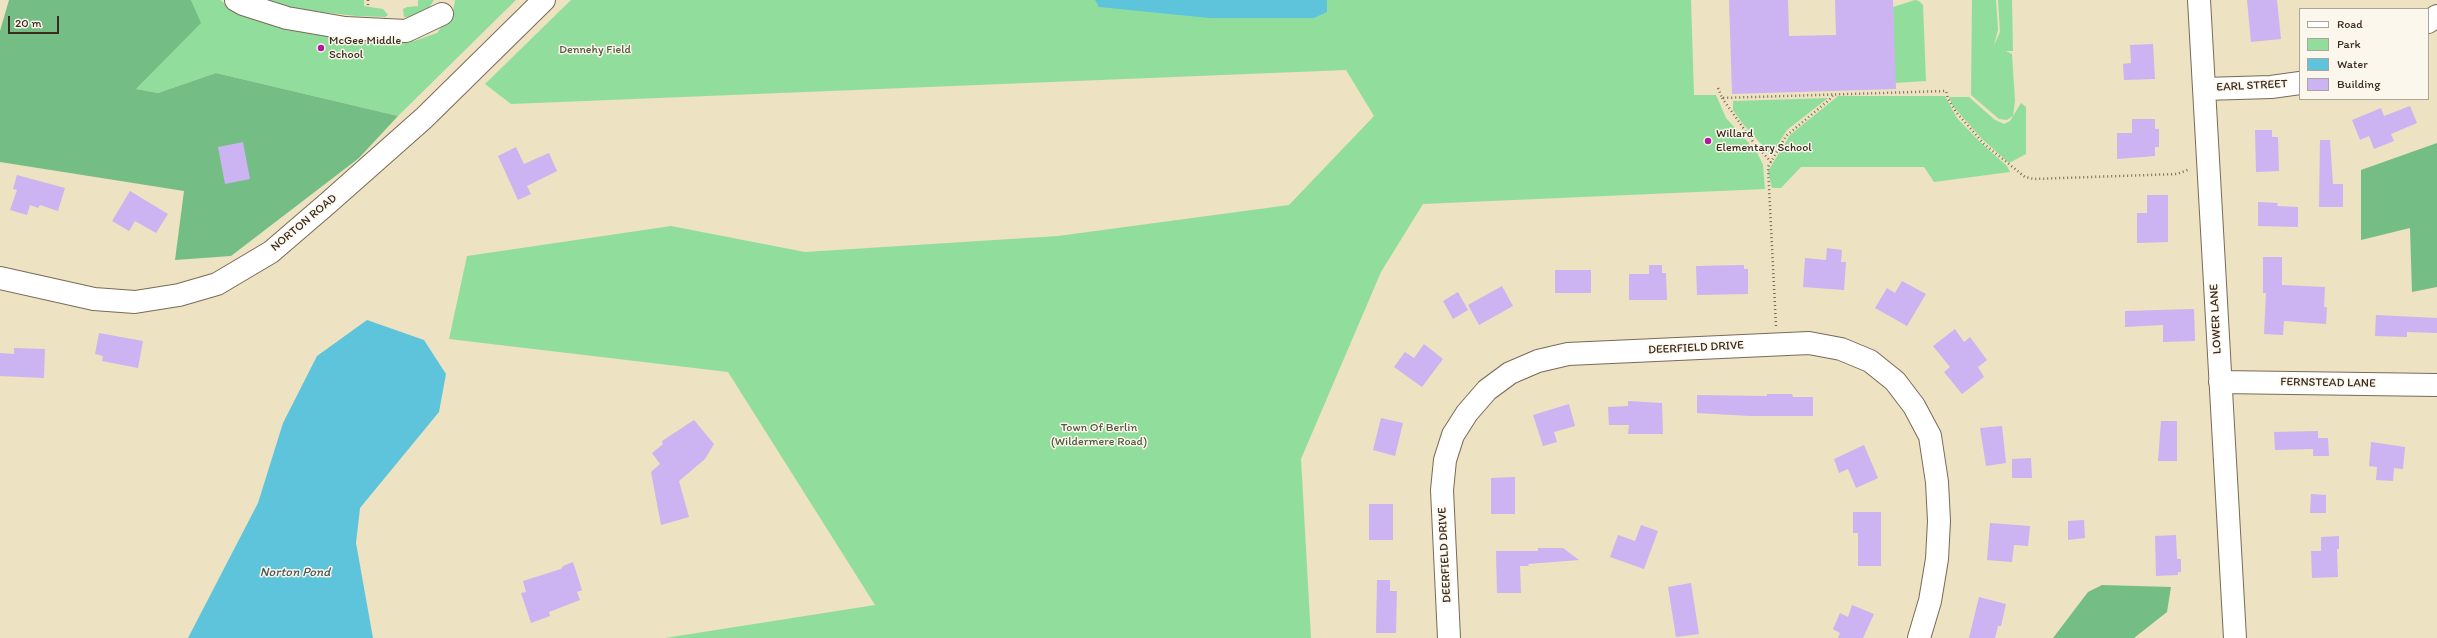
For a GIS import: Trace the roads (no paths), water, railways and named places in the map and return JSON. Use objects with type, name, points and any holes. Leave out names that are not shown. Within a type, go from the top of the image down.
[{"type":"street","points":[[236,0],[243,4],[287,18],[345,28],[406,31],[442,14]]},
{"type":"street","name":"NORTON ROAD","points":[[0,278],[94,299],[135,302],[178,296],[217,284],[271,252],[328,203],[424,118],[544,0]]},
{"type":"street","name":"LOWER LANE","points":[[2199,0],[2235,638]]},
{"type":"street","name":"EARL STREET","points":[[2204,89],[2271,87],[2299,83]]},
{"type":"street","name":"DEERFIELD DRIVE","points":[[1449,638],[1442,490],[1445,460],[1453,435],[1467,413],[1487,390],[1510,373],[1538,360],[1568,354],[1809,343],[1841,349],[1870,361],[1895,381],[1914,406],[1930,436],[1937,482],[1938,543],[1930,601],[1919,638]]},
{"type":"street","name":"FERNSTEAD LANE","points":[[2220,382],[2437,385]]},
{"type":"water","points":[[1095,0],[1327,0],[1327,12],[1314,18],[1209,18],[1099,7]]},
{"type":"water","name":"Norton Pond","points":[[367,320],[424,340],[446,374],[439,412],[360,508],[356,543],[373,638],[188,638],[258,503],[283,423],[317,356]]},
{"type":"place","name":"McGee Middle School","points":[[321,48]]},
{"type":"place","name":"Willard Elementary School","points":[[1708,141]]},
{"type":"park label","name":"Dennehy Field","points":[[595,50]]},
{"type":"park label","name":"Town Of Berlin (Wildermere Road)","points":[[1099,435]]}]
